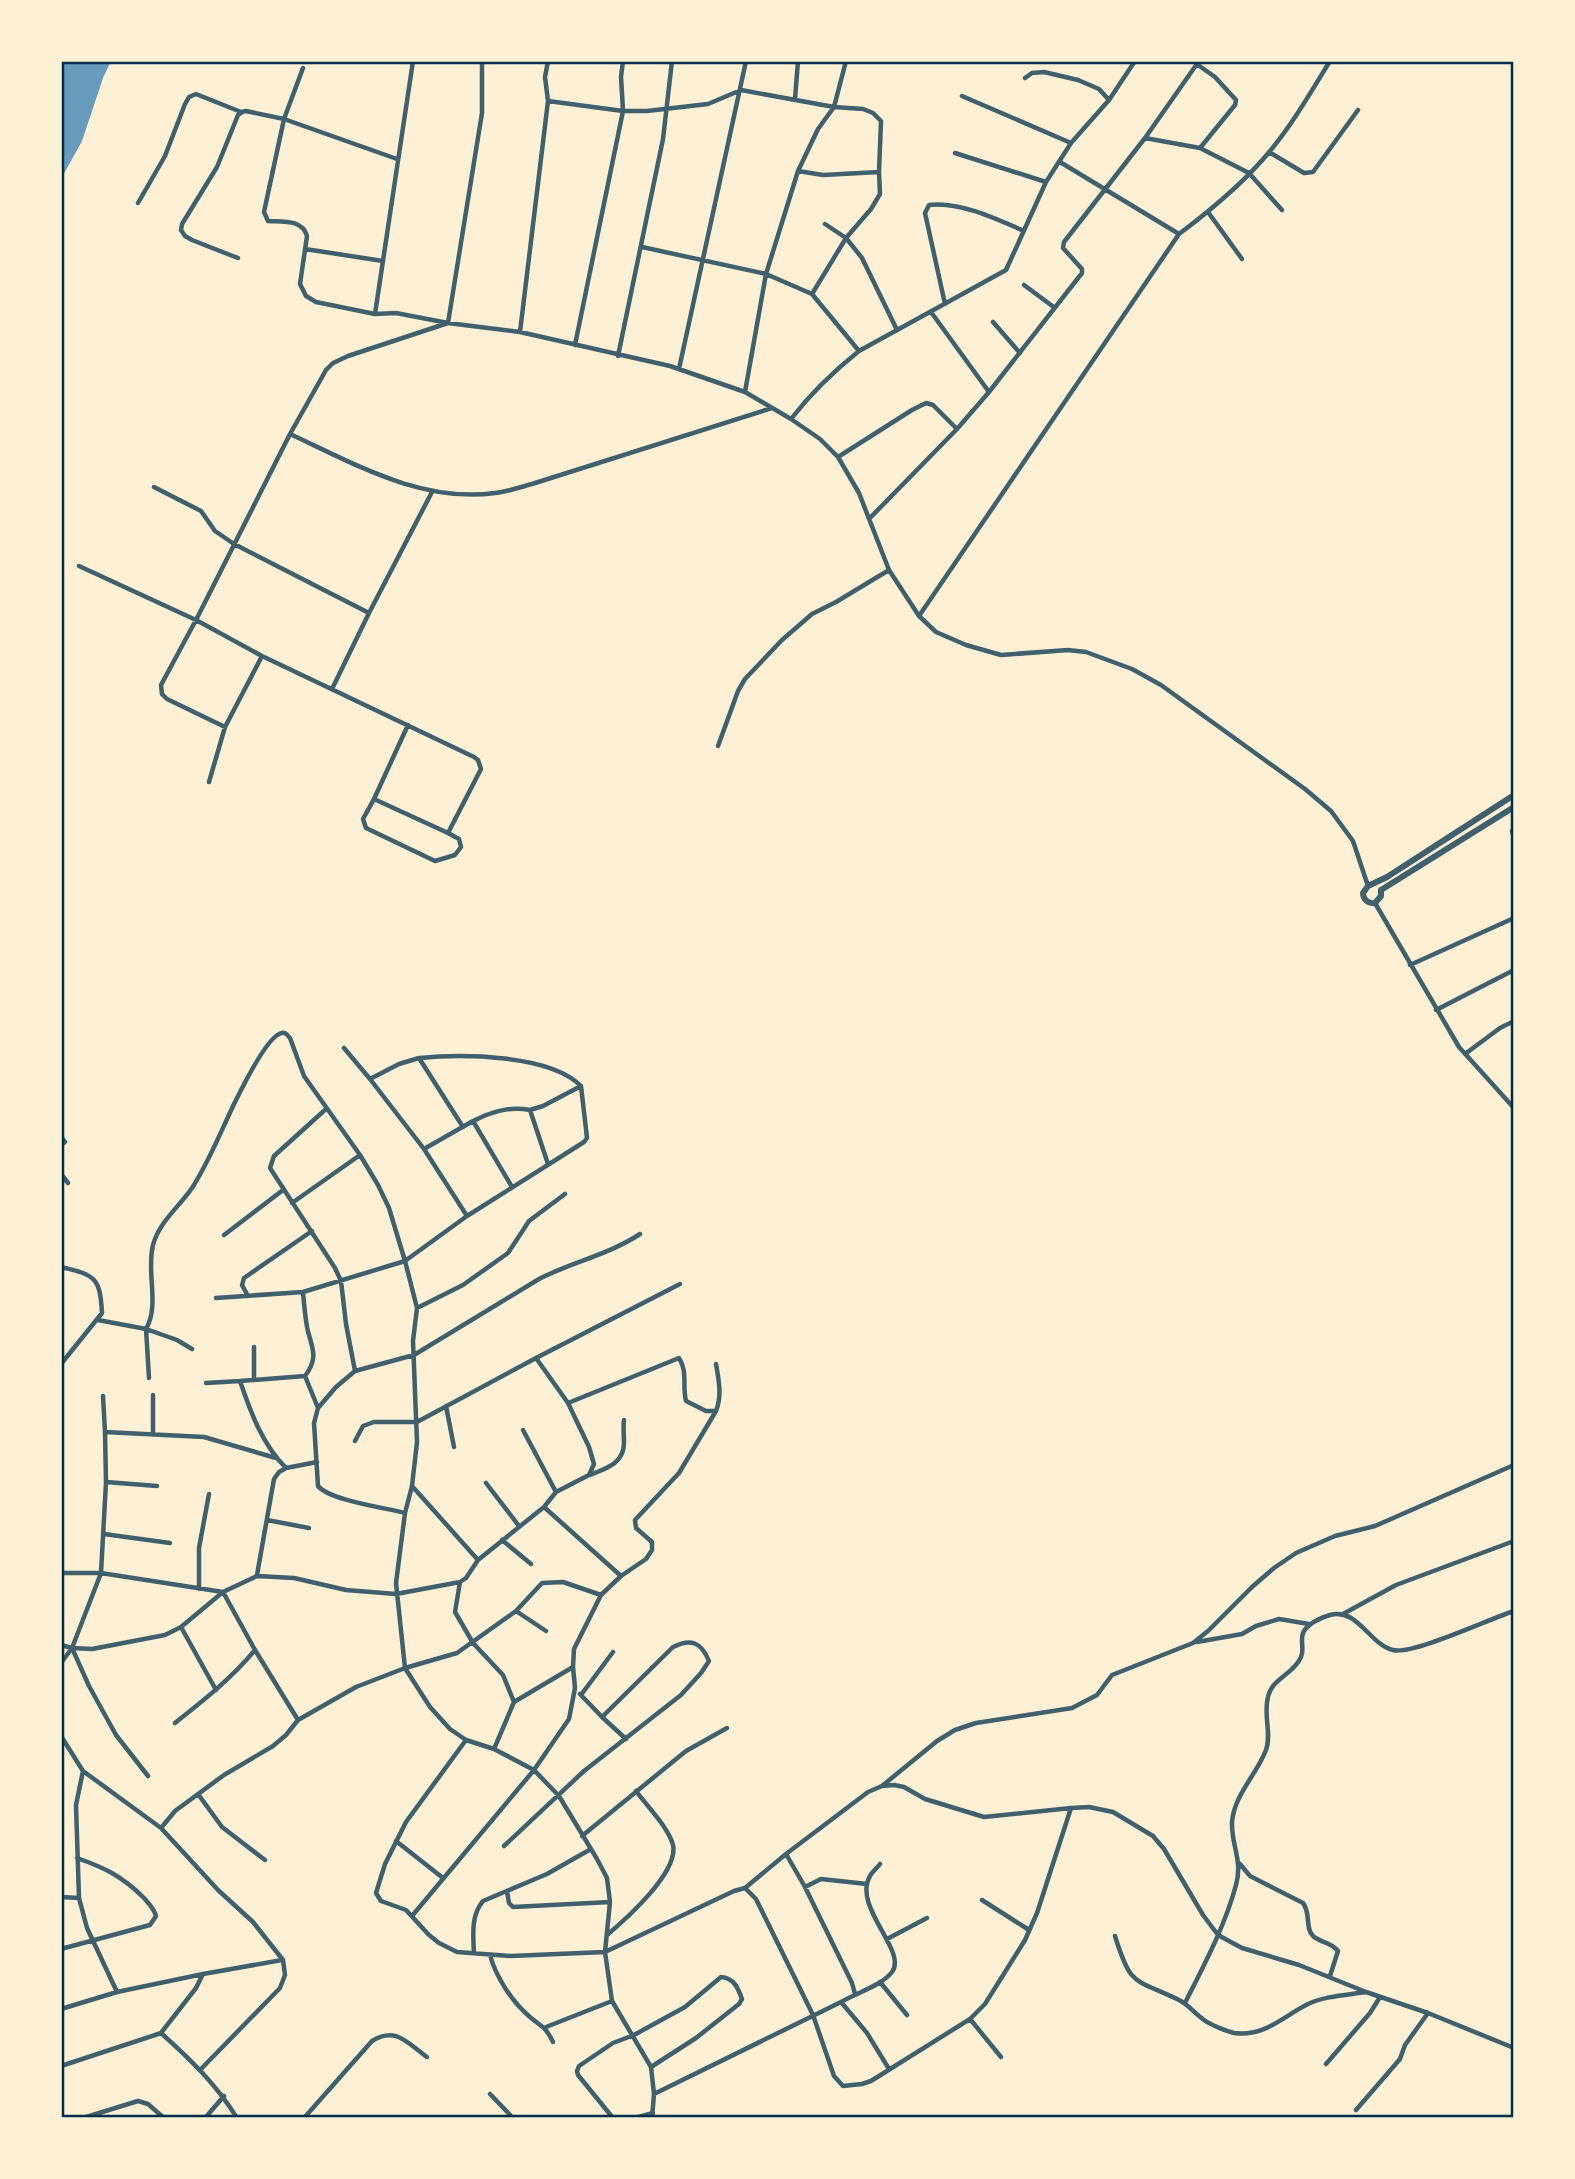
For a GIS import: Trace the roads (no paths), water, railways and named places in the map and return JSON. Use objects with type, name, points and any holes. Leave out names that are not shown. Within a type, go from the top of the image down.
[{"type":"street","points":[[375,314],[413,61]]},
{"type":"street","points":[[448,323],[482,113],[482,61]]},
{"type":"street","points":[[520,332],[548,100],[545,77],[548,61]]},
{"type":"street","points":[[575,345],[623,111],[623,61]]},
{"type":"street","points":[[618,356],[663,139],[672,61]]},
{"type":"street","points":[[679,369],[746,61]]},
{"type":"street","points":[[795,99],[798,61]]},
{"type":"street","points":[[746,392],[766,274],[798,171],[818,129],[834,107],[846,61]]},
{"type":"street","points":[[791,419],[806,398],[859,351],[1006,270],[1046,182],[1071,142],[1109,100],[1135,61]]},
{"type":"street","points":[[919,616],[1179,234],[1208,212],[1269,152],[1330,61]]},
{"type":"street","points":[[869,519],[989,393],[1083,271],[1063,248],[1064,242],[1145,138],[1198,63],[1236,100],[1200,148]]},
{"type":"street","points":[[303,68],[284,119],[264,212],[268,221],[297,223],[302,226],[307,236],[300,284],[306,296],[316,302],[375,314],[396,313],[520,332],[679,369],[746,392],[820,439],[838,457],[859,493],[889,570],[919,616],[936,632],[1001,655],[1068,650],[1086,652],[1132,669],[1161,685],[1305,789],[1331,811],[1353,841],[1371,885],[1381,890]]},
{"type":"street","points":[[1025,78],[1032,73],[1044,72],[1078,80],[1099,89],[1109,100]]},
{"type":"street","points":[[548,100],[623,111],[708,104],[741,90],[834,107],[863,109],[873,113],[881,121],[880,194],[846,238],[812,294]]},
{"type":"street","points":[[138,203],[165,156],[185,104],[197,93],[241,112],[284,119],[397,159]]},
{"type":"street","points":[[962,96],[1071,142]]},
{"type":"street","points":[[1269,152],[1304,173],[1313,172],[1358,110]]},
{"type":"street","points":[[238,258],[192,240],[181,230],[217,167],[241,112]]},
{"type":"street","points":[[1145,138],[1200,148],[1249,173],[1282,210]]},
{"type":"street","points":[[955,153],[1046,182]]},
{"type":"street","points":[[1060,162],[1179,234]]},
{"type":"street","points":[[798,171],[823,175],[879,172]]},
{"type":"street","points":[[944,304],[925,213],[929,205],[939,204],[985,214],[1024,231]]},
{"type":"street","points":[[1208,212],[1242,259]]},
{"type":"street","points":[[825,224],[846,238],[862,258],[897,330]]},
{"type":"street","points":[[642,247],[766,274],[812,294],[859,351]]},
{"type":"street","points":[[305,249],[383,261]]},
{"type":"street","points":[[1024,285],[1055,308]]},
{"type":"street","points":[[931,312],[989,393]]},
{"type":"street","points":[[993,322],[1020,353]]},
{"type":"street","points":[[225,727],[167,699],[162,694],[161,685],[290,434],[326,370],[333,363],[448,323]]},
{"type":"street","points":[[838,457],[926,403],[933,405],[957,429]]},
{"type":"street","points":[[290,434],[391,481],[432,492],[496,493],[772,408]]},
{"type":"street","points":[[154,486],[201,511],[215,531],[234,544],[369,613]]},
{"type":"street","points":[[332,689],[432,492]]},
{"type":"street","points":[[79,566],[474,758],[481,769],[448,833]]},
{"type":"street","points":[[718,746],[745,679],[782,640],[812,614],[889,570]]},
{"type":"street","points":[[209,782],[225,727],[262,656]]},
{"type":"street","points":[[374,799],[459,839],[461,847],[455,855],[435,861],[366,828],[363,819],[408,725]]},
{"type":"street","points":[[1375,903],[1364,898],[1364,890],[1514,795]]},
{"type":"street","points":[[1381,890],[1514,807]]},
{"type":"street","points":[[1375,903],[1381,896],[1381,890]]},
{"type":"street","points":[[1375,903],[1459,1047],[1513,1107]]},
{"type":"street","points":[[1410,965],[1514,918]]},
{"type":"street","points":[[1436,1010],[1514,970]]},
{"type":"street","points":[[1465,1054],[1514,1021]]},
{"type":"street","points":[[149,1378],[146,1329],[150,1322],[150,1262],[153,1243],[162,1225],[195,1182],[244,1084],[275,1035],[282,1033],[290,1038],[304,1076],[378,1185],[389,1208],[416,1308],[413,1341],[417,1422],[412,1486],[398,1554],[396,1594],[405,1668],[430,1707],[450,1729],[466,1740],[494,1749],[534,1770],[559,1796],[607,1878],[610,1902],[605,1952],[611,2001],[652,2067],[652,2115],[635,2118]]},
{"type":"street","points":[[344,1048],[424,1149],[467,1216]]},
{"type":"street","points":[[216,1298],[303,1292],[405,1261],[467,1216],[587,1138],[581,1086],[558,1070],[512,1060],[454,1055],[419,1058],[399,1064],[370,1079]]},
{"type":"street","points":[[419,1058],[464,1126]]},
{"type":"street","points":[[424,1149],[491,1112],[530,1110],[581,1086]]},
{"type":"street","points":[[327,1109],[274,1156],[270,1161],[270,1168],[341,1281],[355,1371]]},
{"type":"street","points":[[530,1110],[548,1164]]},
{"type":"street","points":[[473,1121],[512,1188]]},
{"type":"street","points":[[61,1137],[65,1142],[61,1145]]},
{"type":"street","points":[[292,1203],[360,1155]]},
{"type":"street","points":[[61,1174],[68,1183]]},
{"type":"street","points":[[224,1235],[283,1190]]},
{"type":"street","points":[[416,1308],[463,1286],[508,1253],[529,1221],[565,1194]]},
{"type":"street","points":[[248,1296],[242,1285],[244,1278],[312,1231]]},
{"type":"street","points":[[405,1513],[356,1502],[321,1490],[318,1486],[314,1423],[318,1408],[328,1395],[355,1371],[414,1355],[539,1279],[610,1251],[640,1234]]},
{"type":"street","points":[[61,1267],[84,1273],[97,1283],[102,1313],[61,1364]]},
{"type":"street","points":[[355,1441],[363,1426],[374,1422],[417,1422],[680,1284]]},
{"type":"street","points":[[206,1383],[305,1376],[314,1354],[303,1292]]},
{"type":"street","points":[[98,1320],[146,1329],[177,1340],[192,1349]]},
{"type":"street","points":[[254,1348],[254,1380]]},
{"type":"street","points":[[536,1358],[568,1403],[589,1447],[594,1464],[589,1475]]},
{"type":"street","points":[[568,1403],[679,1358],[684,1366],[683,1391],[686,1401],[706,1411],[716,1411]]},
{"type":"street","points":[[412,1916],[534,1770],[569,1719],[575,1688],[575,1649],[601,1595],[621,1576],[646,1559],[652,1550],[652,1542],[636,1528],[635,1520],[679,1473],[716,1411],[720,1393],[716,1364]]},
{"type":"street","points":[[305,1376],[318,1408]]},
{"type":"street","points":[[240,1381],[253,1417],[276,1458],[286,1468]]},
{"type":"street","points":[[153,1395],[153,1434]]},
{"type":"street","points":[[61,1663],[72,1648],[102,1573],[106,1482],[103,1396]]},
{"type":"street","points":[[446,1406],[454,1447]]},
{"type":"street","points":[[61,1645],[92,1649],[165,1635],[181,1626],[223,1592],[257,1576],[294,1578],[346,1590],[396,1594],[460,1583],[478,1560],[544,1507],[556,1492],[614,1465],[621,1457],[624,1444],[624,1420]]},
{"type":"street","points":[[523,1430],[556,1492]]},
{"type":"street","points":[[105,1432],[204,1437],[276,1458]]},
{"type":"street","points":[[257,1576],[274,1479],[286,1468],[317,1462]]},
{"type":"street","points":[[1193,1643],[1259,1580],[1296,1553],[1335,1536],[1375,1526],[1514,1465]]},
{"type":"street","points":[[106,1482],[157,1486]]},
{"type":"street","points":[[486,1483],[519,1526]]},
{"type":"street","points":[[412,1486],[478,1560]]},
{"type":"street","points":[[199,1589],[199,1548],[209,1494]]},
{"type":"street","points":[[544,1507],[621,1576]]},
{"type":"street","points":[[267,1520],[309,1528]]},
{"type":"street","points":[[104,1534],[170,1544]]},
{"type":"street","points":[[502,1540],[531,1564]]},
{"type":"street","points":[[1185,2003],[1218,1935],[1236,1885],[1239,1864],[1232,1824],[1234,1810],[1266,1749],[1268,1733],[1265,1714],[1270,1690],[1299,1661],[1302,1651],[1301,1636],[1310,1625],[1329,1615],[1343,1614],[1396,1586],[1514,1541]]},
{"type":"street","points":[[61,1573],[102,1573],[223,1592]]},
{"type":"street","points":[[161,1828],[175,1811],[198,1794],[273,1746],[298,1720],[356,1687],[405,1668],[453,1656],[516,1611],[538,1586],[547,1581],[563,1582],[601,1595]]},
{"type":"street","points":[[460,1583],[455,1610],[473,1643],[503,1675],[514,1702]]},
{"type":"street","points":[[223,1592],[298,1720]]},
{"type":"street","points":[[516,1611],[546,1631]]},
{"type":"street","points":[[1343,1614],[1385,1647],[1401,1651],[1514,1611]]},
{"type":"street","points":[[466,1740],[406,1822],[385,1864],[376,1893],[381,1901],[406,1910],[429,1935],[457,1952],[490,1955],[605,1952],[745,1888],[868,1792],[882,1786],[937,1741],[955,1730],[976,1723],[1072,1708],[1097,1695],[1112,1675],[1193,1643],[1241,1634],[1279,1619],[1310,1625]]},
{"type":"street","points":[[181,1626],[216,1690]]},
{"type":"street","points":[[504,1846],[584,1771],[681,1695],[709,1661],[705,1651],[695,1643],[685,1641],[673,1647],[602,1717]]},
{"type":"street","points":[[72,1648],[116,1735],[148,1776]]},
{"type":"street","points":[[176,1723],[241,1667],[255,1650]]},
{"type":"street","points":[[581,1695],[613,1652]]},
{"type":"street","points":[[494,1749],[514,1702],[573,1667]]},
{"type":"street","points":[[575,1688],[626,1739]]},
{"type":"street","points":[[582,1836],[687,1752],[727,1728]]},
{"type":"street","points":[[61,1736],[83,1770],[161,1828],[253,1922],[282,1960],[285,1975],[280,1987],[201,2069]]},
{"type":"street","points":[[83,1770],[76,1805],[79,1898],[93,1941],[117,1992]]},
{"type":"street","points":[[882,1786],[904,1787],[925,1799],[985,1817],[1089,1807],[1113,1812],[1153,1836],[1218,1935],[1242,1948],[1330,1976],[1514,2048]]},
{"type":"street","points":[[607,1935],[645,1899],[673,1860],[673,1846],[666,1830],[636,1791]]},
{"type":"street","points":[[198,1794],[222,1827],[265,1860]]},
{"type":"street","points":[[745,1888],[756,1899],[813,2015],[834,2076],[843,2086],[872,2081],[970,2019],[985,2004],[1029,1930],[1071,1808]]},
{"type":"street","points":[[396,1841],[443,1878]]},
{"type":"street","points":[[474,1953],[477,1908],[483,1901],[547,1874],[591,1849]]},
{"type":"street","points":[[786,1854],[805,1887],[855,1994]]},
{"type":"street","points":[[61,1949],[150,1925],[156,1916],[155,1911],[123,1878],[77,1858]]},
{"type":"street","points":[[654,2094],[880,1982],[894,1968],[895,1962],[887,1939],[866,1899],[870,1875],[880,1864]]},
{"type":"street","points":[[1239,1864],[1250,1876],[1303,1903],[1308,1909],[1313,1937],[1333,1945],[1338,1951],[1330,1976]]},
{"type":"street","points":[[805,1887],[821,1879],[867,1884]]},
{"type":"street","points":[[507,1891],[509,1903],[513,1907],[610,1902]]},
{"type":"street","points":[[61,1897],[79,1898]]},
{"type":"street","points":[[982,1900],[1029,1930]]},
{"type":"street","points":[[887,1939],[927,1918]]},
{"type":"street","points":[[1115,1936],[1124,1966],[1140,1984],[1185,2003],[1205,2021],[1233,2032],[1264,2031],[1308,2004],[1366,1992]]},
{"type":"street","points":[[490,1955],[494,1968],[512,1998],[530,2017],[546,2028],[553,2042]]},
{"type":"street","points":[[61,2009],[117,1992],[282,1960]]},
{"type":"street","points":[[61,2066],[161,2033],[190,1997],[203,1974]]},
{"type":"street","points":[[613,2118],[578,2075],[579,2066],[613,2042],[634,2035],[685,2007],[722,1978],[728,1978],[737,1986],[742,1998],[739,2004],[696,2038],[652,2067]]},
{"type":"street","points":[[880,1982],[907,2015]]},
{"type":"street","points":[[1326,2064],[1370,2013],[1380,1997]]},
{"type":"street","points":[[546,2028],[611,2001]]},
{"type":"street","points":[[841,2002],[862,2026],[889,2069]]},
{"type":"street","points":[[1356,2110],[1399,2059],[1405,2045],[1428,2013]]},
{"type":"street","points":[[970,2019],[1001,2057]]},
{"type":"street","points":[[161,2033],[201,2069],[224,2096],[237,2118]]},
{"type":"street","points":[[304,2118],[372,2041],[384,2034],[396,2034],[427,2057]]},
{"type":"street","points":[[490,2094],[513,2118]]},
{"type":"street","points":[[205,2118],[224,2096]]},
{"type":"street","points":[[83,2118],[141,2101],[164,2118]]},
{"type":"water","points":[[61,61],[111,61],[82,141],[61,179]]}]
